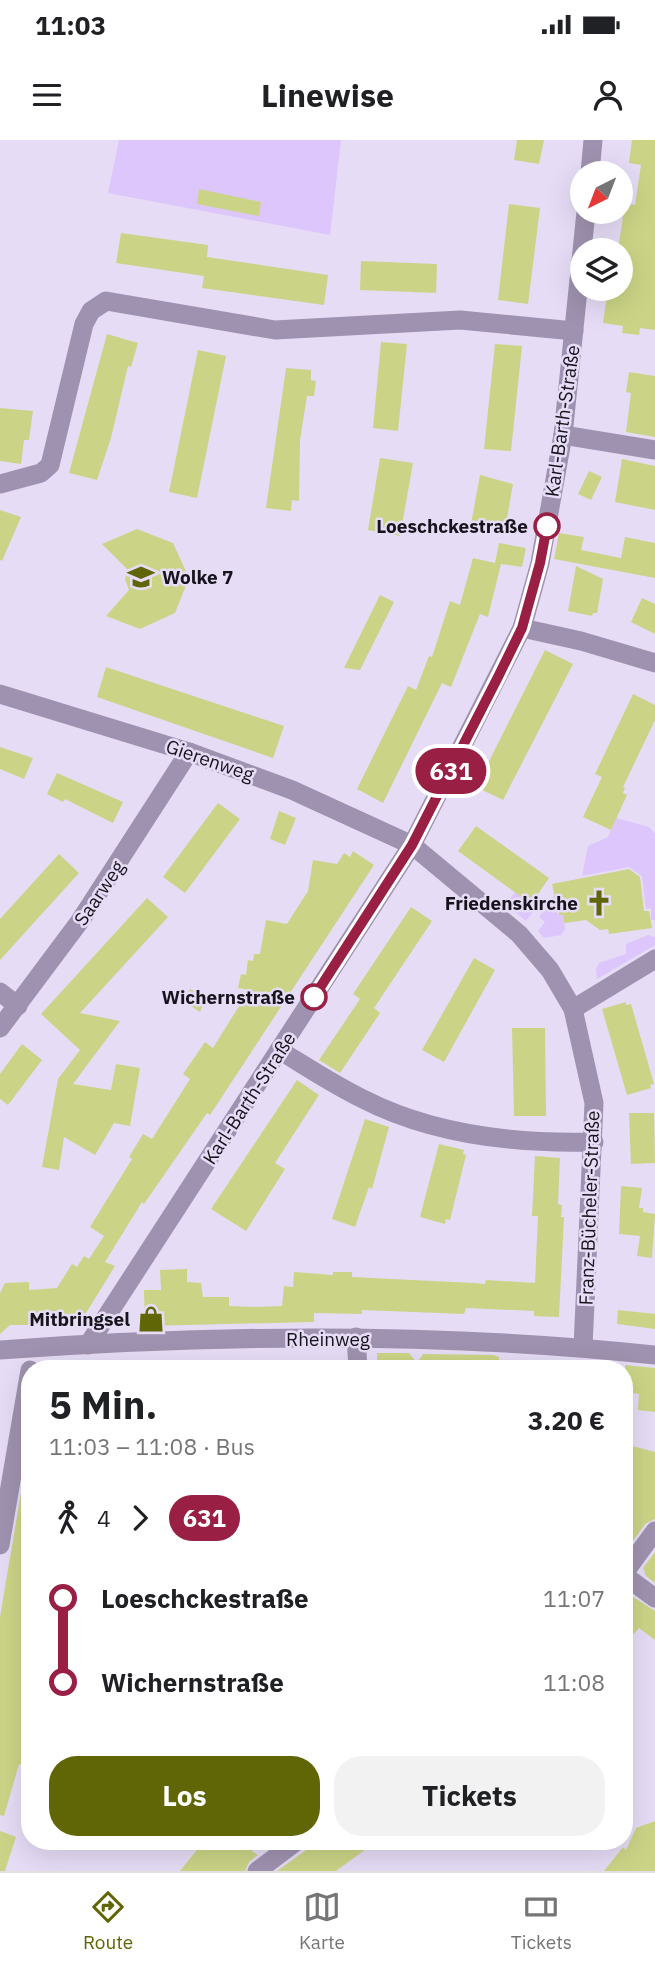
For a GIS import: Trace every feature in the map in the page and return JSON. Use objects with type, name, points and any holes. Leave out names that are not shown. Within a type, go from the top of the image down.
[{"type":"street","points":[[591,161],[593,140]]},
{"type":"street","name":"Karl-Barth-Straße","points":[[88,1345],[412,845],[522,628],[540,563],[563,435],[585,224]]},
{"type":"street","points":[[0,484],[41,473],[50,465],[83,324],[92,311],[106,300],[275,330],[460,320],[574,331]]},
{"type":"street","points":[[563,435],[655,450]]},
{"type":"street","points":[[522,628],[581,640],[655,663]]},
{"type":"street","name":"Gierenweg","points":[[0,694],[189,752],[292,790],[412,845]]},
{"type":"street","name":"Saarweg","points":[[0,1028],[113,872],[189,752]]},
{"type":"street","name":"Franz-Bücheler-Straße","points":[[412,845],[519,934],[550,970],[573,1009],[594,1103],[583,1347]]},
{"type":"street","points":[[573,1009],[655,960]]},
{"type":"street","points":[[0,992],[18,1006]]},
{"type":"street","points":[[279,1050],[364,1100],[416,1121],[512,1140],[594,1142]]},
{"type":"street","points":[[356,1337],[357,1360]]},
{"type":"street","name":"Rheinweg","points":[[0,1350],[356,1337],[583,1347],[655,1355]]},
{"type":"street","points":[[31,1360],[33,1347]]},
{"type":"street","points":[[0,1545],[21,1422]]},
{"type":"street","points":[[633,1563],[655,1531]]},
{"type":"street","points":[[633,1580],[655,1598]]},
{"type":"street","points":[[257,1871],[285,1850]]},
{"type":"shaded area","points":[[119,140],[341,140],[330,235],[108,193]]},
{"type":"shaded area","points":[[616,818],[649,827],[655,834],[655,920],[651,920],[651,908],[646,909],[642,876],[629,867],[582,876],[588,846],[608,837]]},
{"type":"shaded area","points":[[515,892],[536,908],[526,921],[506,904]]},
{"type":"shaded area","points":[[555,894],[558,915],[563,915],[565,929],[561,935],[544,938],[538,931],[545,922],[539,917]]},
{"type":"shaded area","points":[[648,935],[655,937],[655,945],[597,979],[596,969],[599,963],[626,954],[626,944]]},
{"type":"building","points":[[517,140],[544,140],[539,164],[514,160]]},
{"type":"building","points":[[632,140],[655,140],[655,330],[640,328],[639,335],[622,333],[623,326],[603,323],[606,301],[633,301],[633,238],[620,238],[622,224],[634,224],[634,205],[641,165],[629,161]]},
{"type":"building","points":[[199,189],[261,202],[259,216],[197,204]]},
{"type":"building","points":[[509,204],[540,208],[528,304],[498,300]]},
{"type":"building","points":[[121,233],[208,245],[207,257],[328,275],[324,305],[202,288],[204,276],[116,263]]},
{"type":"building","points":[[361,261],[437,264],[436,293],[360,290]]},
{"type":"building","points":[[107,334],[138,343],[131,367],[128,366],[111,438],[97,480],[69,473]]},
{"type":"building","points":[[381,342],[407,344],[398,431],[373,428]]},
{"type":"building","points":[[495,344],[522,346],[511,451],[484,449]]},
{"type":"building","points":[[198,350],[226,356],[197,498],[169,492]]},
{"type":"building","points":[[286,368],[311,370],[311,380],[316,381],[314,396],[307,396],[300,440],[299,501],[292,500],[291,511],[266,508]]},
{"type":"building","points":[[629,372],[655,376],[655,437],[626,432],[631,393],[626,392]]},
{"type":"building","points":[[0,408],[33,411],[29,440],[24,440],[21,464],[0,461]]},
{"type":"building","points":[[380,458],[413,463],[400,536],[368,530]]},
{"type":"building","points":[[622,459],[655,466],[655,510],[615,502]]},
{"type":"building","points":[[589,471],[602,477],[591,500],[578,494]]},
{"type":"building","points":[[480,475],[513,484],[505,530],[471,524]]},
{"type":"building","points":[[0,510],[21,517],[2,561],[0,560]]},
{"type":"building","points":[[137,529],[173,543],[189,578],[175,613],[140,629],[106,616],[129,590],[125,579],[128,570],[102,544]]},
{"type":"building","points":[[559,533],[584,537],[581,550],[621,558],[625,537],[655,543],[655,578],[554,559]]},
{"type":"building","points":[[499,543],[526,548],[522,567],[501,564],[488,617],[480,614],[451,687],[442,683],[383,803],[357,789],[408,686],[416,690],[429,656],[432,657],[450,601],[460,605],[473,558],[495,563]]},
{"type":"building","points":[[576,566],[603,579],[597,613],[592,616],[568,611]]},
{"type":"building","points":[[380,595],[394,602],[360,670],[344,668]]},
{"type":"building","points":[[642,598],[655,604],[655,634],[631,622]]},
{"type":"building","points":[[545,650],[573,664],[503,800],[476,787]]},
{"type":"building","points":[[106,667],[284,726],[273,758],[97,697]]},
{"type":"building","points":[[633,694],[655,705],[655,720],[623,787],[623,793],[627,795],[611,830],[583,817],[602,777],[595,774]]},
{"type":"building","points":[[0,747],[33,758],[24,779],[0,769]]},
{"type":"building","points":[[57,773],[123,802],[113,823],[65,799],[63,802],[47,794]]},
{"type":"building","points":[[218,803],[240,819],[185,893],[163,877]]},
{"type":"building","points":[[279,811],[296,818],[285,845],[270,839]]},
{"type":"building","points":[[476,826],[549,878],[531,904],[458,851]]},
{"type":"building","points":[[353,851],[374,865],[210,1115],[207,1113],[144,1204],[142,1202],[105,1262],[115,1266],[83,1318],[49,1325],[10,1325],[0,1334],[0,1293],[5,1283],[29,1282],[29,1290],[57,1288],[72,1264],[77,1267],[84,1256],[89,1259],[104,1236],[90,1227],[132,1159],[129,1157],[143,1134],[152,1139],[190,1079],[183,1074],[205,1042],[213,1048],[249,990],[238,988],[241,974],[246,975],[248,960],[253,961],[254,954],[260,954],[266,920],[287,924],[308,891],[313,860],[337,864],[344,853],[350,857]]},
{"type":"building","points":[[59,854],[79,873],[0,960],[0,919]]},
{"type":"building","name":"Friedenskirche","points":[[629,869],[640,877],[644,911],[649,911],[652,928],[609,934],[608,929],[600,930],[586,920],[564,923],[563,915],[559,915],[552,884]]},
{"type":"building","points":[[147,898],[168,917],[80,1013],[120,1021],[73,1084],[111,1090],[116,1064],[140,1068],[130,1126],[114,1123],[95,1155],[64,1137],[59,1170],[42,1167],[58,1079],[80,1050],[41,1014]]},
{"type":"building","points":[[411,907],[432,921],[374,1008],[380,1013],[340,1073],[319,1060],[360,999],[353,994]]},
{"type":"building","points":[[474,958],[495,970],[444,1062],[422,1050]]},
{"type":"building","points":[[190,989],[206,998],[200,1012],[183,1001]]},
{"type":"building","points":[[626,1002],[626,1005],[631,1004],[654,1084],[650,1085],[651,1088],[627,1095],[602,1009]]},
{"type":"building","points":[[512,1028],[545,1028],[546,1116],[514,1116]]},
{"type":"building","points":[[22,1044],[42,1060],[8,1105],[0,1099],[0,1074]]},
{"type":"building","points":[[297,1080],[319,1095],[275,1163],[285,1169],[246,1231],[211,1209]]},
{"type":"building","points":[[629,1113],[654,1113],[655,1163],[631,1164]]},
{"type":"building","points":[[365,1119],[389,1127],[372,1189],[369,1187],[355,1227],[332,1219]]},
{"type":"building","points":[[439,1144],[464,1150],[463,1154],[466,1155],[450,1220],[446,1219],[445,1224],[420,1217]]},
{"type":"building","points":[[535,1156],[560,1158],[558,1204],[562,1205],[561,1217],[564,1217],[559,1317],[534,1316],[534,1311],[466,1308],[464,1314],[362,1310],[362,1314],[314,1313],[314,1322],[145,1326],[144,1290],[161,1290],[160,1270],[187,1269],[187,1282],[201,1283],[203,1297],[229,1297],[229,1306],[256,1307],[282,1306],[284,1286],[293,1287],[294,1272],[333,1275],[333,1272],[352,1272],[352,1277],[485,1284],[486,1280],[535,1283],[538,1216],[532,1216]]},
{"type":"building","points":[[621,1186],[642,1188],[639,1208],[643,1208],[643,1212],[655,1214],[652,1258],[637,1256],[640,1236],[619,1234]]},
{"type":"building","points":[[618,1310],[655,1314],[655,1329],[617,1324]]},
{"type":"building","points":[[377,1353],[409,1353],[415,1360],[377,1360]]},
{"type":"building","points":[[423,1354],[499,1357],[499,1360],[419,1360]]},
{"type":"building","points":[[633,1366],[655,1368],[655,1412],[638,1410],[639,1394],[633,1393]]},
{"type":"building","points":[[633,1446],[655,1452],[655,1519],[645,1524],[633,1541]]},
{"type":"building","points":[[21,1493],[21,1765],[19,1764],[4,1816],[0,1815],[0,1617]]},
{"type":"building","points":[[655,1552],[655,1583],[646,1576],[643,1568]]},
{"type":"building","points":[[633,1597],[655,1611],[655,1640],[639,1628],[633,1635]]},
{"type":"building","points":[[655,1821],[655,1871],[604,1871],[621,1850],[633,1850],[636,1828]]},
{"type":"building","points":[[0,1831],[16,1837],[5,1871],[0,1871]]},
{"type":"building","points":[[197,1850],[253,1850],[258,1855],[249,1862],[245,1871],[180,1871]]},
{"type":"building","points":[[306,1850],[365,1850],[336,1871],[277,1871]]},
{"type":"bus line","name":"631","points":[[314,997],[412,845],[498,677],[522,628],[547,526]]},
{"type":"place","name":"Loeschckestraße","points":[[547,526]]},
{"type":"place","name":"Wolke 7","points":[[141,577]]},
{"type":"place","name":"Friedenskirche","points":[[599,903]]},
{"type":"place","name":"Wichernstraße","points":[[314,997]]},
{"type":"place","name":"Mitbringsel","points":[[151,1319]]}]
